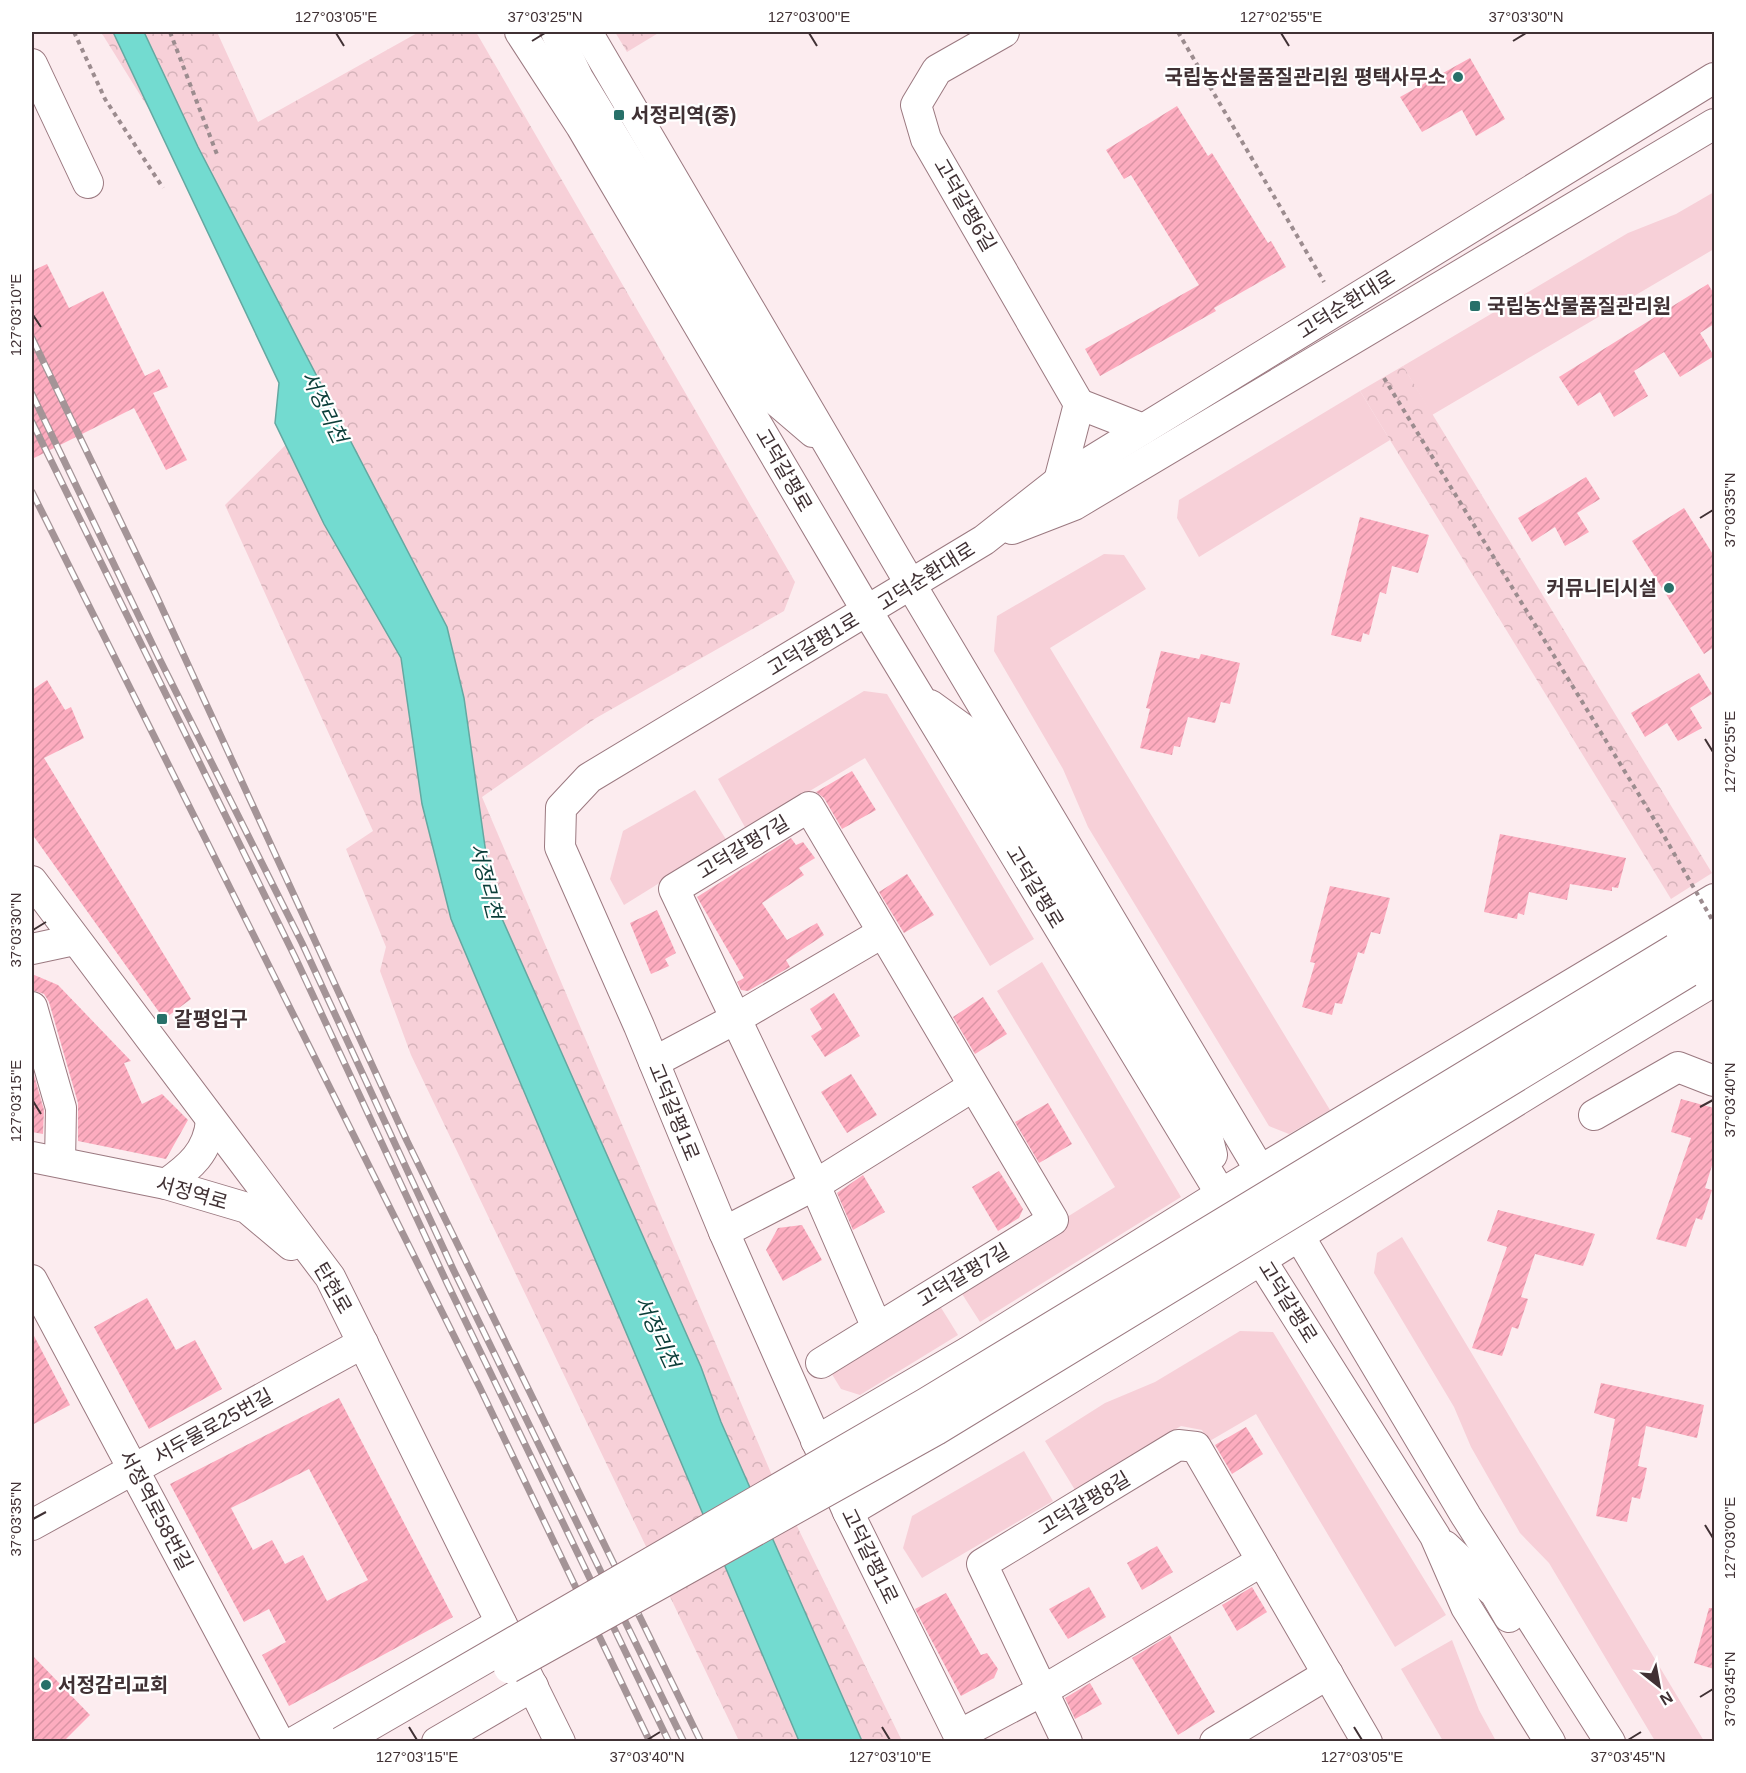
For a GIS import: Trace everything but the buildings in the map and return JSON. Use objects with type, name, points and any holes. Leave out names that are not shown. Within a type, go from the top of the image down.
[{"type":"street","name":"고덕갈평로","points":[[520,32],[581,126],[867,612],[1261,1260],[1435,1536],[1466,1607],[1550,1742]]},
{"type":"street","points":[[549,32],[581,126]]},
{"type":"street","points":[[556,32],[578,78],[772,398],[831,447]]},
{"type":"street","points":[[587,32],[911,585],[1466,1516],[1610,1742]]},
{"type":"street","name":"고덕갈평6길","points":[[1004,32],[937,70],[916,105],[926,139],[1080,404]]},
{"type":"street","points":[[32,64],[88,183]]},
{"type":"street","name":"고덕순환대로","points":[[867,612],[984,540],[1059,481],[1714,78]]},
{"type":"street","name":"고덕순환대로","points":[[984,540],[1074,505],[1714,124]]},
{"type":"street","points":[[1059,481],[1080,404],[1143,429]]},
{"type":"street","name":"고덕갈평1로","points":[[867,612],[589,778],[561,808],[560,847],[816,1441],[848,1512],[961,1738]]},
{"type":"street","name":"고덕갈평7길","points":[[809,807],[972,1087],[1053,1220],[877,1328],[815,1185],[737,1018],[674,889],[809,807]]},
{"type":"street","name":"탄현로","points":[[32,881],[74,940],[330,1277],[561,1742]]},
{"type":"street","points":[[816,1441],[968,1352],[1221,1194],[1714,899]]},
{"type":"street","points":[[848,1512],[1008,1418],[1563,1070],[1692,967],[1714,924]]},
{"type":"street","points":[[654,1062],[737,1018],[882,933]]},
{"type":"street","points":[[32,949],[74,940]]},
{"type":"street","points":[[341,1742],[936,1396],[1714,956]]},
{"type":"street","points":[[382,1742],[936,1430],[1692,967]]},
{"type":"street","points":[[32,1007],[61,1108],[46,1160]]},
{"type":"street","points":[[1594,1115],[1678,1067],[1714,1081]]},
{"type":"street","points":[[724,1232],[815,1185],[972,1087]]},
{"type":"street","points":[[166,1184],[190,1167],[204,1148],[210,1135],[211,1120]]},
{"type":"street","name":"서정역로","points":[[46,1160],[166,1184],[247,1208],[330,1277]]},
{"type":"street","name":"서정역로58번길","points":[[32,1280],[279,1742]]},
{"type":"street","points":[[821,1363],[877,1328]]},
{"type":"street","name":"서두물로25번길","points":[[32,1525],[363,1343]]},
{"type":"street","points":[[968,1352],[1008,1418]]},
{"type":"street","name":"고덕갈평8길","points":[[1067,1742],[982,1564],[1178,1446],[1196,1448],[1367,1742]]},
{"type":"street","points":[[1435,1536],[1495,1593],[1587,1742]]},
{"type":"street","points":[[961,1738],[1262,1561]]},
{"type":"street","points":[[294,1742],[501,1623]]},
{"type":"street","points":[[1215,1742],[1328,1674]]},
{"type":"street","points":[[437,1742],[533,1686]]},
{"type":"path","points":[[74,32],[105,99],[163,188]]},
{"type":"path","points":[[170,32],[218,157]]},
{"type":"path","points":[[1178,32],[1324,282]]},
{"type":"path","points":[[1384,378],[1660,829],[1714,924]]},
{"type":"green space","points":[[101,32],[217,32],[258,122],[419,32],[476,32],[795,582],[784,611],[596,718],[482,797],[771,1473],[902,1741],[739,1741],[411,1055],[380,971],[386,947],[346,849],[373,831],[225,505],[317,414],[183,164]]},
{"type":"green space","points":[[615,32],[660,32],[627,52]]},
{"type":"green space","points":[[1714,192],[1714,249],[1432,415],[1403,366],[1628,233],[1676,214]]},
{"type":"green space","points":[[1403,366],[1712,873],[1671,899],[1360,391]]},
{"type":"green space","points":[[1360,391],[1390,440],[1199,557],[1177,518],[1179,500]]},
{"type":"green space","points":[[1104,554],[1124,555],[1146,589],[1050,648],[1330,1110],[1289,1134],[1269,1126],[1088,827],[1063,769],[994,651],[997,616]]},
{"type":"green space","points":[[864,691],[887,694],[1034,939],[990,966],[865,758],[746,829],[718,779]]},
{"type":"green space","points":[[695,790],[727,841],[624,905],[610,879],[623,831]]},
{"type":"green space","points":[[1042,962],[1181,1197],[980,1322],[957,1286],[1115,1187],[997,991]]},
{"type":"green space","points":[[1402,1237],[1704,1741],[1655,1741],[1549,1563],[1520,1533],[1471,1447],[1454,1407],[1374,1273],[1377,1253]]},
{"type":"green space","points":[[935,1298],[958,1335],[860,1395],[841,1389],[827,1366]]},
{"type":"green space","points":[[1240,1331],[1273,1332],[1446,1615],[1395,1647],[1256,1414],[1208,1442],[1202,1430],[1181,1426],[1075,1490],[1045,1441],[1105,1403],[1155,1382]]},
{"type":"green space","points":[[1024,1451],[1053,1501],[922,1578],[903,1548],[912,1516]]},
{"type":"green space","points":[[1452,1640],[1479,1710],[1496,1741],[1443,1741],[1401,1669]]},
{"type":"water","name":"서정리천","points":[[113,32],[144,32],[198,147],[447,627],[464,698],[492,896],[701,1367],[721,1422],[862,1741],[799,1741],[451,919],[422,804],[401,658],[324,524],[275,423],[279,383]]},
{"type":"railway","points":[[32,338],[156,595],[407,1141],[701,1742]]},
{"type":"railway","points":[[32,394],[159,658],[302,943],[453,1269],[684,1742]]},
{"type":"railway","points":[[32,422],[295,957],[447,1283],[669,1742]]},
{"type":"railway","points":[[32,492],[480,1388],[650,1742]]},
{"type":"place","name":"국립농산물품질관리원 평택사무소","points":[[1458,77]]},
{"type":"place","name":"서정리역(중)","points":[[619,115]]},
{"type":"place","name":"국립농산물품질관리원","points":[[1475,306]]},
{"type":"place","name":"커뮤니티시설","points":[[1669,588]]},
{"type":"place","name":"갈평입구","points":[[162,1019]]},
{"type":"place","name":"서정감리교회","points":[[46,1685]]}]
